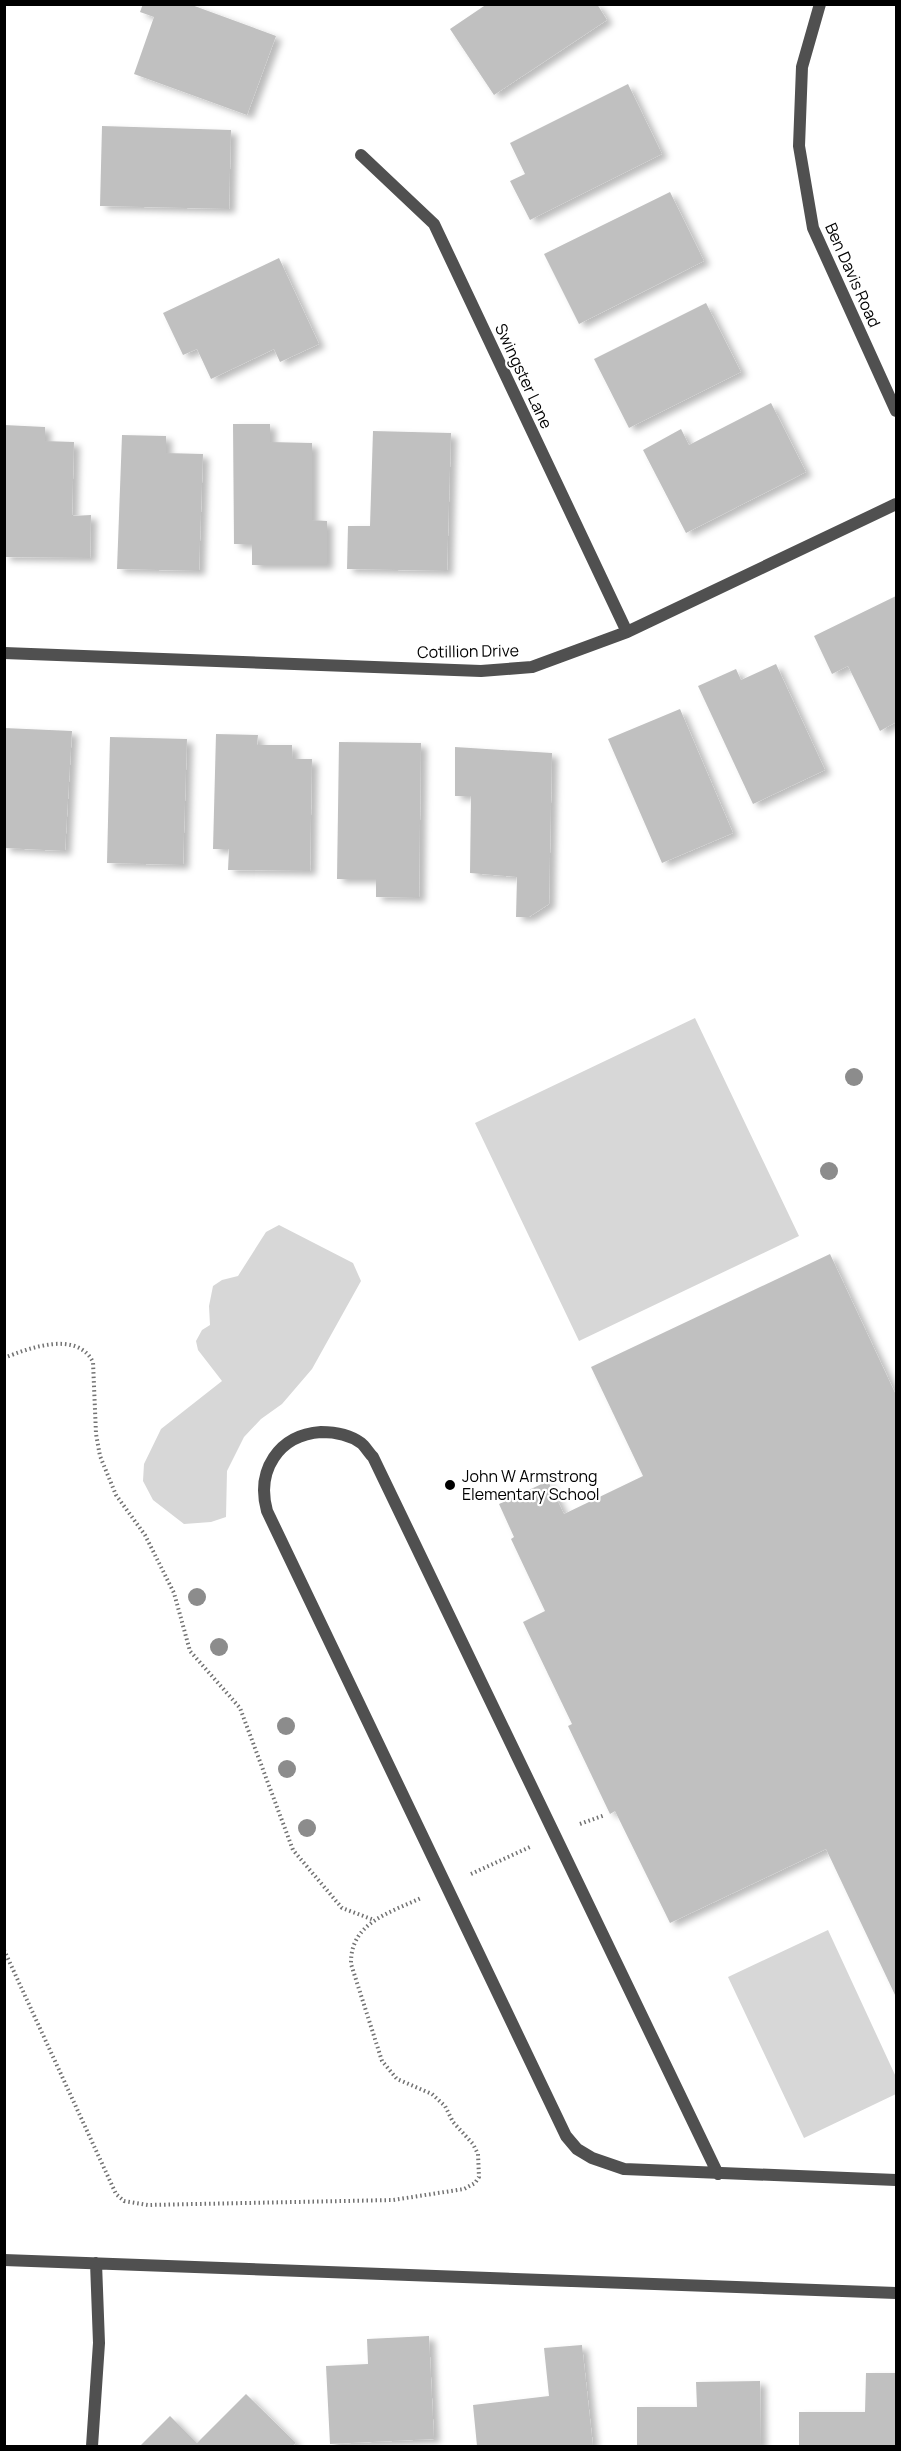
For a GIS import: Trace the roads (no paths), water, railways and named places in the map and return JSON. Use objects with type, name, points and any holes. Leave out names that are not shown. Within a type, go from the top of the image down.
[{"type":"street","name":"Ben Davis Road","points":[[820,4],[802,67],[800,146],[813,228],[897,411]]},
{"type":"street","name":"Swingster Lane","points":[[361,155],[434,224],[627,632]]},
{"type":"street","name":"Cotillion Drive","points":[[4,653],[481,671],[532,667],[627,632],[897,504]]},
{"type":"street","points":[[718,2174],[373,1457],[361,1443],[346,1436],[330,1432],[297,1436],[284,1444],[263,1482],[263,1497],[267,1511],[566,2136],[577,2148],[599,2161],[624,2169],[718,2174],[897,2180]]},
{"type":"street","points":[[4,2260],[897,2294]]},
{"type":"street","points":[[92,2446],[99,2343],[96,2263]]},
{"type":"place","name":"John W Armstrong Elementary School","points":[[450,1485]]}]
